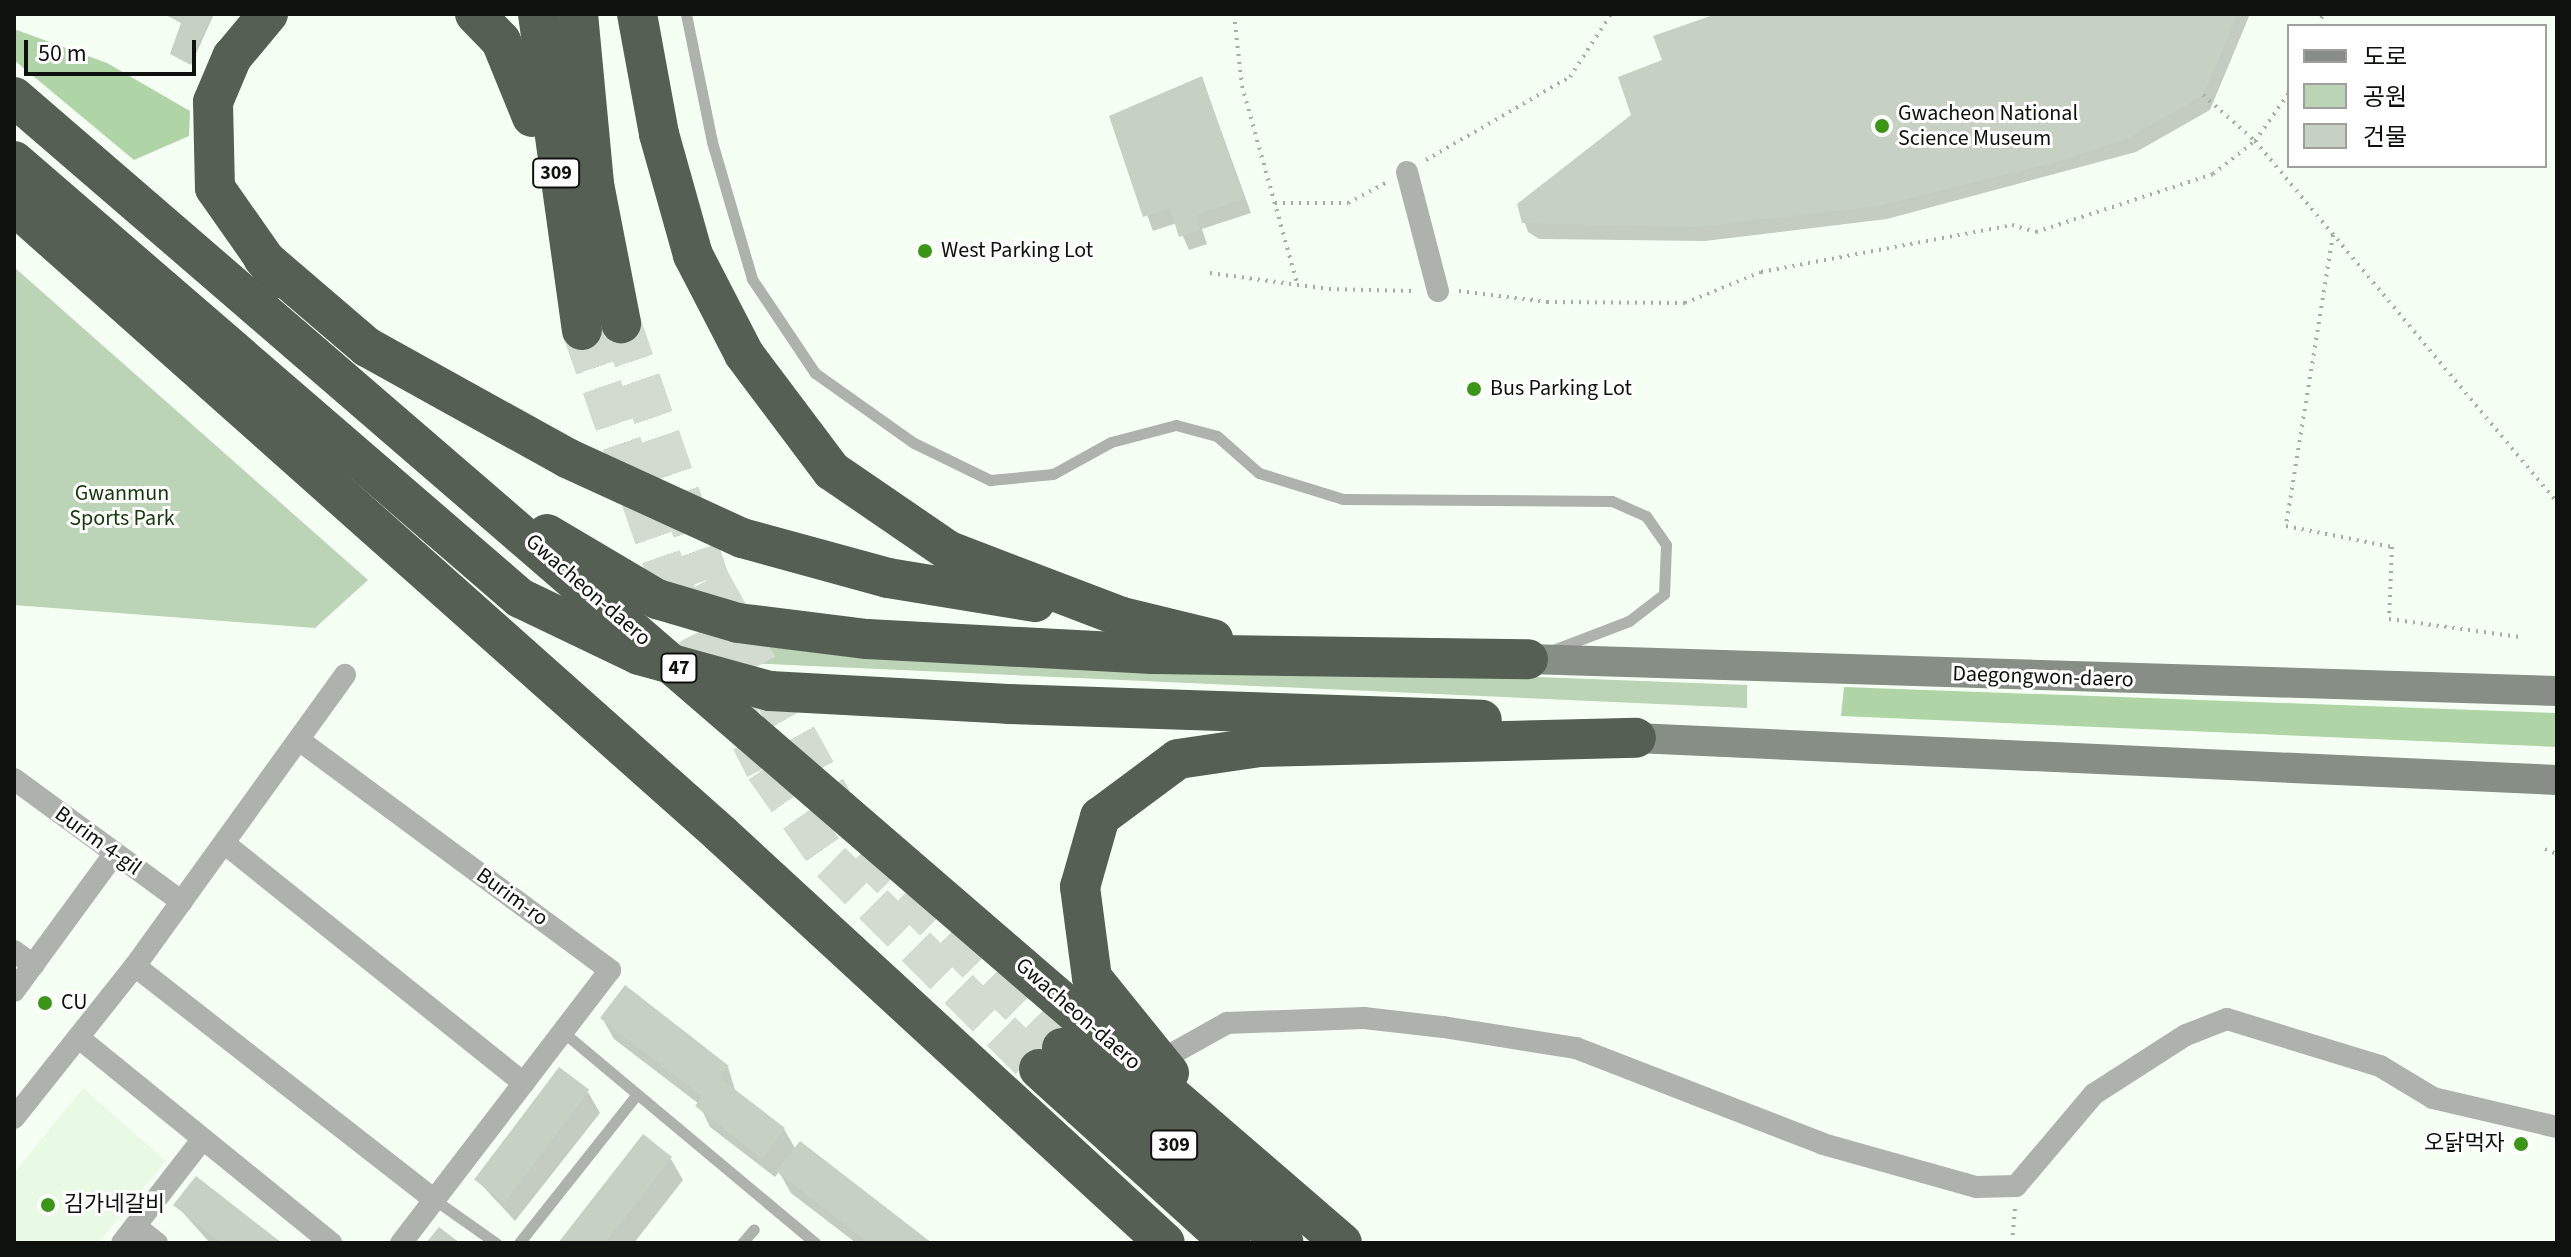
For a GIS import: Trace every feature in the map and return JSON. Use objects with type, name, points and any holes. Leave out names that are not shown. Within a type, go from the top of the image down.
[{"type":"highway","points":[[268,14],[232,57],[213,102],[215,188],[383,419]]},
{"type":"highway","points":[[475,14],[501,41],[557,181]]},
{"type":"highway","name":"309","points":[[538,14],[557,181],[582,330]]},
{"type":"highway","name":"309","points":[[578,14],[594,184],[621,323]]},
{"type":"highway","points":[[637,14],[659,134],[693,255],[744,354],[832,471],[949,551],[1122,617]]},
{"type":"highway","name":"Gwacheon-daero","points":[[14,97],[383,419],[492,505],[1342,1243]]},
{"type":"highway","points":[[14,161],[520,598],[639,655],[770,691],[1008,704],[1591,723],[1636,738]]},
{"type":"highway","points":[[14,205],[722,835],[1165,1243]]},
{"type":"highway","points":[[263,258],[367,347],[567,458],[742,538],[888,578],[1122,617],[1276,654]]},
{"type":"highway","points":[[492,505],[657,599],[738,623],[867,639],[1276,654],[1528,659]]},
{"type":"highway","points":[[1194,1114],[1161,1060],[1092,978],[1080,887],[1100,817],[1178,759],[1260,747],[1636,738]]},
{"type":"highway","name":"309","points":[[1231,1243],[1050,1059],[1284,1243]]},
{"type":"street","points":[[1407,172],[1438,291]]},
{"type":"street","name":"Daegongwon-daero","points":[[1528,659],[2498,693],[2557,691]]},
{"type":"street","points":[[14,1118],[135,966],[345,675]]},
{"type":"street","points":[[2498,693],[2557,681]]},
{"type":"street","points":[[1636,738],[2549,778]]},
{"type":"street","name":"Burim-ro","points":[[299,740],[610,970],[401,1243]]},
{"type":"street","name":"Burim 4-gil","points":[[14,779],[182,902]]},
{"type":"street","points":[[224,843],[524,1083]]},
{"type":"street","points":[[14,991],[115,853]]},
{"type":"street","points":[[14,951],[33,965]]},
{"type":"street","points":[[135,966],[435,1200]]},
{"type":"street","points":[[1161,1060],[1227,1023],[1335,1018],[1443,1027],[1576,1048],[1823,1144],[1976,1187],[2016,1186],[2094,1094],[2186,1035],[2227,1019],[2380,1066],[2433,1098],[2557,1127]]},
{"type":"street","points":[[79,1038],[331,1243]]},
{"type":"street","points":[[157,1243],[129,1234],[202,1140]]},
{"type":"lane","points":[[686,14],[712,142],[752,279],[815,373],[914,443],[990,480],[1053,474],[1111,442],[1176,425],[1217,436],[1259,473],[1343,499],[1612,501],[1646,516],[1666,545],[1664,594],[1629,621],[1528,659]]},
{"type":"lane","points":[[563,1032],[815,1243]]},
{"type":"lane","points":[[519,1243],[637,1094]]},
{"type":"lane","points":[[435,1200],[496,1243]]},
{"type":"lane","points":[[742,1243],[754,1229]]},
{"type":"path","points":[[1234,14],[1242,86],[1298,286]]},
{"type":"path","points":[[1275,203],[1348,203],[1407,172],[1570,77],[1611,14]]},
{"type":"path","points":[[2203,95],[2255,141],[2557,502]]},
{"type":"path","points":[[1210,273],[1298,286],[1438,291],[1547,302],[1685,303],[1761,272],[2012,225],[2036,232],[2213,174],[2255,141],[2287,96]]},
{"type":"path","points":[[2333,235],[2286,526],[2392,547],[2389,619],[2520,637]]},
{"type":"path","points":[[2545,849],[2557,854]]},
{"type":"path","points":[[2012,1243],[2016,1186]]},
{"type":"shaded area","points":[[83,1088],[166,1161],[98,1243],[14,1243],[14,1173]]},
{"type":"green space","points":[[14,29],[107,63],[190,111],[189,136],[134,160],[14,60]]},
{"type":"green space","name":"Gwanmun Sports Park","points":[[14,267],[368,580],[315,628],[14,605]]},
{"type":"green space","points":[[722,633],[1249,666],[1747,685],[1747,708],[724,662]]},
{"type":"green space","points":[[1844,687],[2557,713],[2557,747],[1841,716]]},
{"type":"building","points":[[165,14],[212,14],[189,64],[170,54],[181,23]]},
{"type":"building","name":"Gwacheon National Science Museum","points":[[1716,14],[2238,14],[2203,95],[2128,138],[2056,162],[1878,206],[1696,227],[1522,223],[1517,204],[1631,115],[1618,77],[1662,60],[1653,36]]},
{"type":"building","points":[[1202,76],[1244,199],[1196,215],[1200,230],[1179,237],[1170,208],[1143,217],[1109,116]]},
{"type":"building","points":[[625,985],[729,1066],[720,1078],[785,1128],[762,1158],[695,1106],[702,1096],[600,1018]]},
{"type":"building","points":[[559,1067],[589,1090],[504,1202],[474,1180]]},
{"type":"building","points":[[643,1134],[672,1157],[605,1243],[558,1243]]},
{"type":"building","points":[[800,1141],[932,1243],[869,1243],[776,1171]]},
{"type":"building","points":[[196,1176],[282,1243],[222,1243],[173,1205]]},
{"type":"building","points":[[439,1227],[460,1243],[426,1243]]},
{"type":"tunnel","points":[[621,323],[709,579],[832,800]]},
{"type":"tunnel","points":[[582,330],[669,580],[765,768],[831,862],[1039,1069]]},
{"type":"tunnel","points":[[863,851],[1062,1048]]},
{"type":"place","name":"Gwacheon National Science Museum","points":[[1882,126]]},
{"type":"place","name":"West Parking Lot","points":[[925,251]]},
{"type":"place","name":"Bus Parking Lot","points":[[1474,389]]},
{"type":"place","name":"CU","points":[[45,1003]]},
{"type":"place","name":"오닭먹자","points":[[2521,1144]]},
{"type":"place","name":"김가네갈비","points":[[48,1205]]}]
